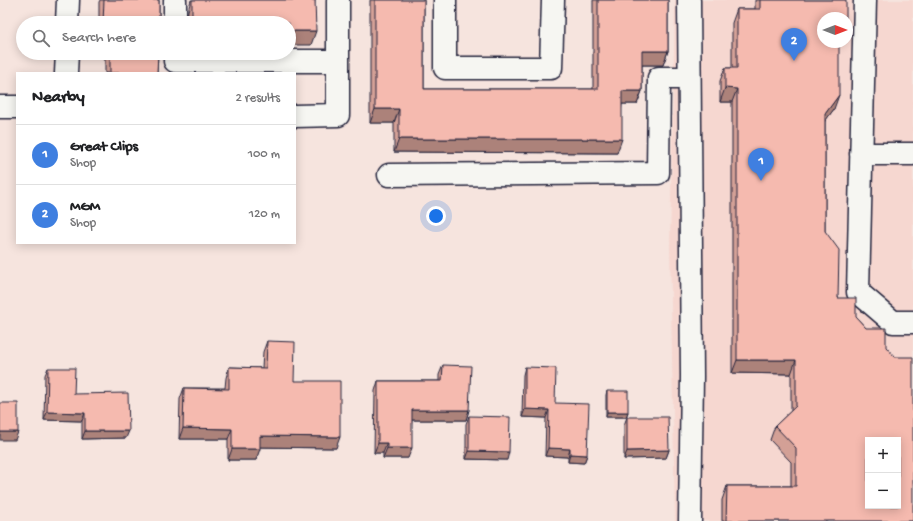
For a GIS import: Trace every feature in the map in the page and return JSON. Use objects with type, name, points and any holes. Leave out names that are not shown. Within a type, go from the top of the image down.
[{"type":"lane","points":[[68,0],[68,16]]},
{"type":"lane","points":[[175,0],[175,16]]},
{"type":"lane","points":[[296,116],[338,115],[338,0]]},
{"type":"lane","points":[[445,0],[445,68],[551,68],[553,0]]},
{"type":"lane","points":[[689,0],[692,376],[690,521]]},
{"type":"lane","points":[[864,0],[858,292],[893,322],[913,322]]},
{"type":"lane","points":[[66,72],[67,60]]},
{"type":"lane","points":[[175,62],[338,61]]},
{"type":"lane","points":[[389,175],[658,173],[660,78],[689,78]]},
{"type":"lane","points":[[0,107],[16,107]]},
{"type":"lane","points":[[861,154],[913,154]]},
{"type":"shaded area","points":[[675,0],[913,0],[913,521],[675,521],[670,246]]},
{"type":"building","points":[[104,0],[159,0],[159,16],[103,16]]},
{"type":"building","points":[[192,0],[315,0],[316,31],[296,31],[296,16],[192,16]]},
{"type":"building","points":[[375,0],[424,0],[424,89],[598,89],[598,0],[668,0],[668,51],[642,51],[642,91],[622,91],[622,139],[399,139],[399,109],[375,109]]},
{"type":"building","points":[[760,0],[846,0],[846,12],[817,12],[817,48],[839,48],[839,95],[825,114],[825,231],[839,250],[838,298],[856,298],[856,317],[866,328],[886,328],[886,347],[895,357],[913,357],[913,521],[726,521],[727,486],[796,486],[796,448],[775,426],[796,406],[796,360],[737,360],[737,89],[725,88],[725,68],[737,68],[737,9],[760,9]]},
{"type":"building","points":[[110,60],[158,60],[157,72],[110,72]]},
{"type":"building","points":[[267,341],[295,342],[294,381],[340,381],[340,437],[260,436],[260,449],[232,449],[232,429],[183,428],[184,388],[229,389],[229,367],[266,368]]},
{"type":"building","points":[[443,365],[471,366],[469,410],[412,410],[412,448],[387,448],[387,443],[378,443],[378,381],[442,381]]},
{"type":"building","points":[[525,367],[556,368],[555,403],[589,404],[587,455],[570,454],[570,449],[548,448],[549,410],[525,409]]},
{"type":"building","points":[[48,368],[75,368],[74,394],[128,393],[129,431],[85,431],[85,413],[47,412]]},
{"type":"building","points":[[607,391],[628,391],[628,412],[607,412]]},
{"type":"building","points":[[0,403],[18,403],[18,432],[0,432]]},
{"type":"building","points":[[469,416],[510,417],[509,452],[469,451]]},
{"type":"building","points":[[627,417],[668,417],[669,450],[627,451]]},
{"type":"place","name":"MGM","points":[[794,61]]},
{"type":"place","name":"Great Clips","points":[[761,181]]}]
